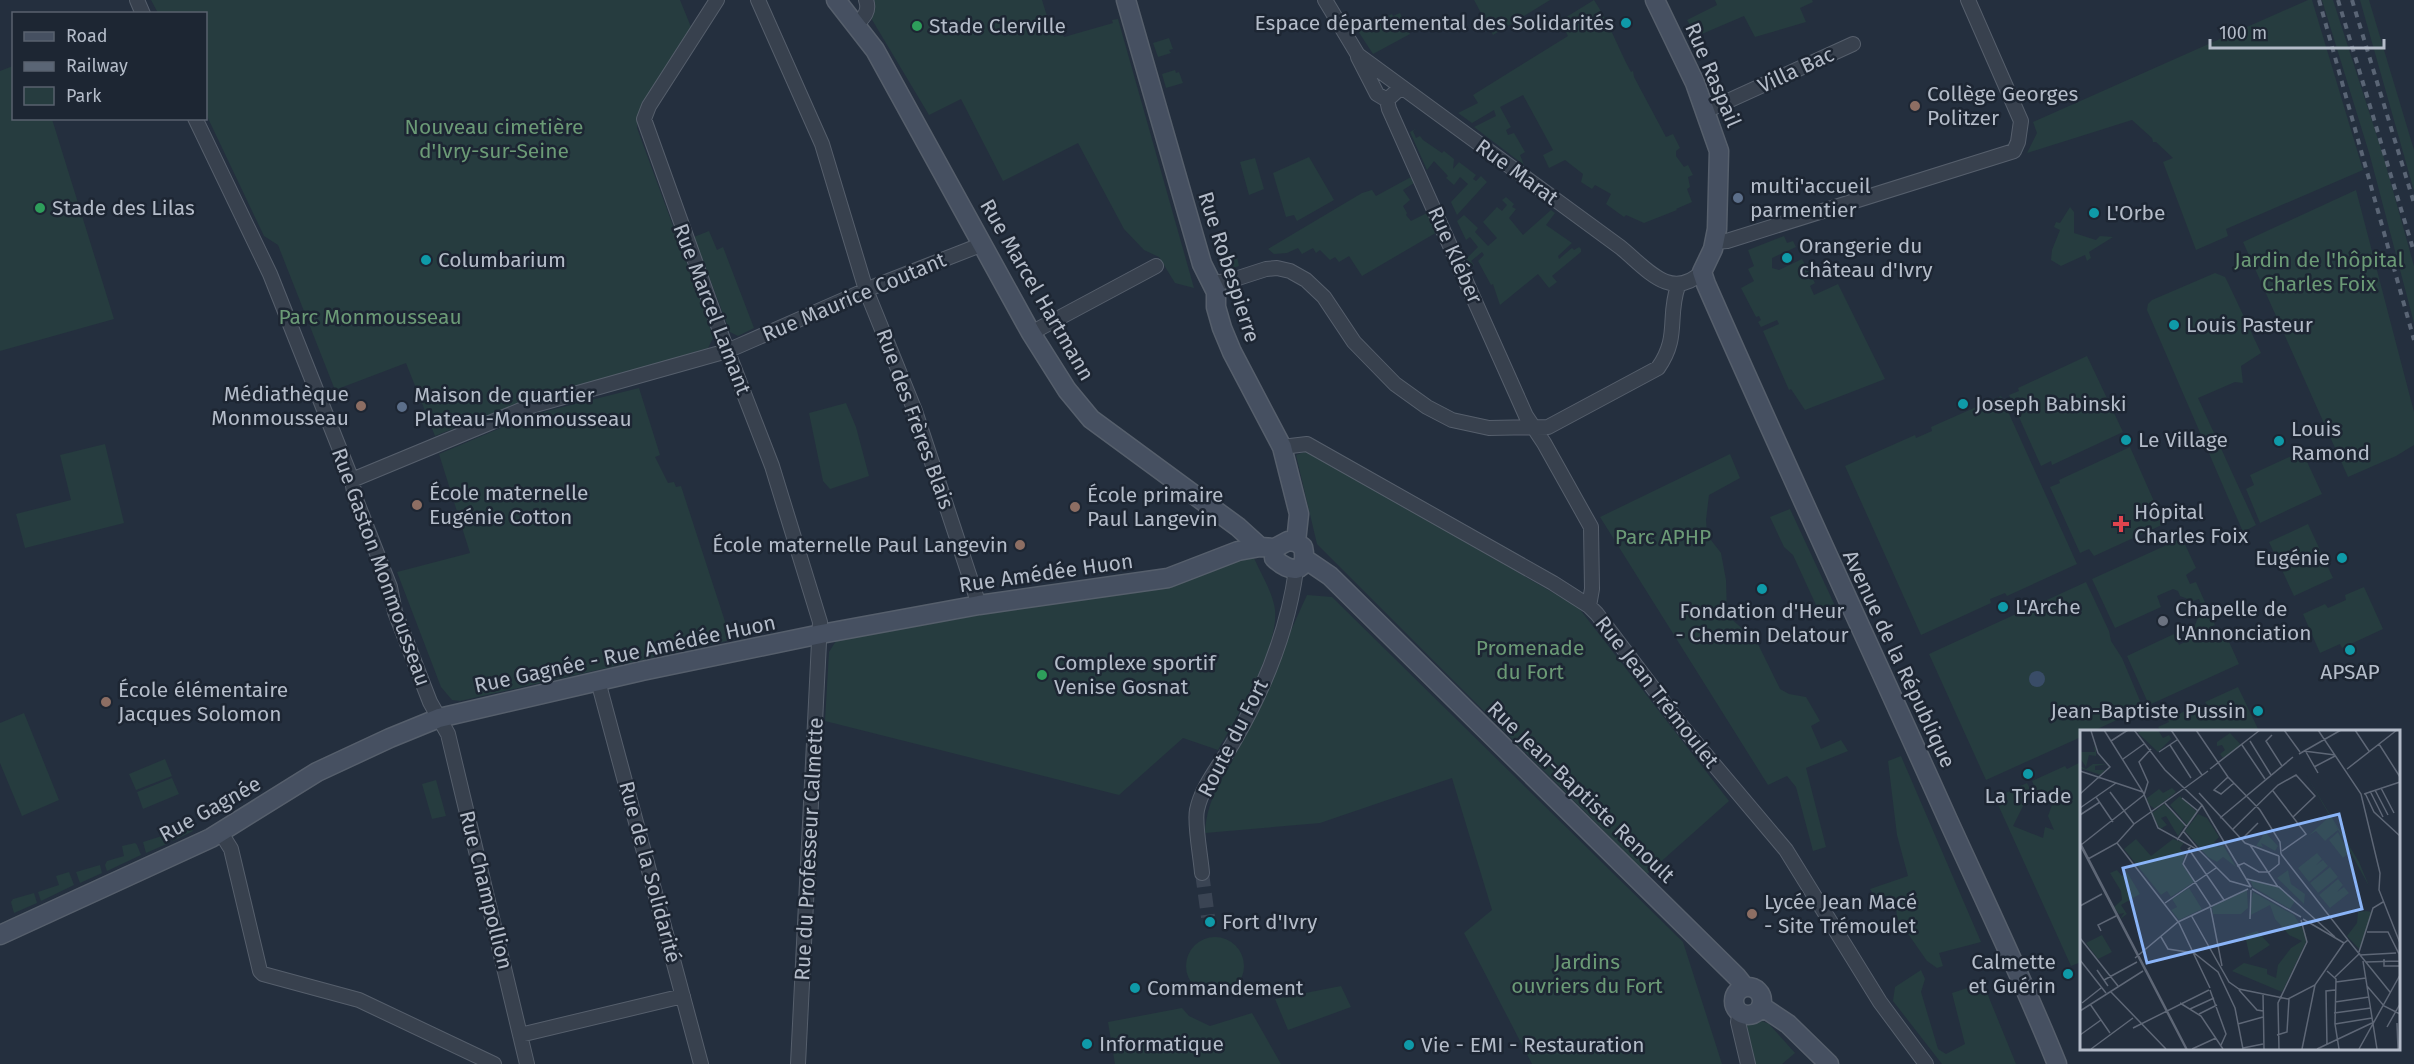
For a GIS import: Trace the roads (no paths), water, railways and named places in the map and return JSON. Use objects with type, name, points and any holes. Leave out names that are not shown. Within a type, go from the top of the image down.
[{"type":"street","name":"Rue Marcel Lamant","points":[[717,0],[649,106],[644,119],[727,351],[772,466],[820,622],[821,634]]},
{"type":"street","name":"Rue des Frères Blais","points":[[758,0],[822,144],[866,290],[915,411],[979,605]]},
{"type":"street","name":"Rue Marcel Hartmann","points":[[836,0],[875,50],[1031,333],[1061,382],[1091,419],[1268,547],[1274,558],[1289,569],[1300,564]]},
{"type":"street","points":[[857,24],[865,16],[868,5],[866,0]]},
{"type":"street","name":"Rue Robespierre","points":[[1126,0],[1202,264],[1216,292],[1216,307],[1222,328],[1232,352],[1282,447],[1299,514],[1296,542]]},
{"type":"street","name":"Rue Raspail","points":[[1655,0],[1706,111],[1718,145],[1720,158],[1719,218],[1715,242],[1702,272]]},
{"type":"street","points":[[1715,242],[1727,242],[2014,152],[2021,121],[1968,0]]},
{"type":"street","name":"Rue Marat","points":[[1327,1],[1377,94],[1387,100]]},
{"type":"street","name":"Villa Bac","points":[[1706,111],[1853,44]]},
{"type":"street","name":"Rue Marat","points":[[1358,55],[1659,278],[1678,286]]},
{"type":"street","points":[[1387,100],[1398,90],[1404,90]]},
{"type":"street","name":"Rue Kléber","points":[[1387,100],[1532,428],[1544,442],[1591,527],[1592,589],[1589,606]]},
{"type":"street","name":"Rue Gaston Monmousseau","points":[[196,120],[270,274],[351,480],[355,497],[390,587],[395,612],[430,702],[439,718]]},
{"type":"street","name":"Rue Maurice Coutant","points":[[351,480],[528,408],[727,351],[866,290],[983,244]]},
{"type":"street","points":[[1031,333],[1156,266]]},
{"type":"street","points":[[1210,282],[1229,281],[1277,268],[1290,271],[1306,280],[1324,297],[1354,342],[1395,384],[1427,407],[1452,420],[1489,428],[1532,428],[1548,427],[1658,368],[1668,354],[1673,331],[1673,300],[1678,286],[1689,282],[1702,272]]},
{"type":"street","name":"Avenue de la République","points":[[1702,272],[1813,527],[1914,744],[2057,1064]]},
{"type":"street","name":"Rue Jean Trémoulet","points":[[1282,447],[1307,444],[1553,583],[1589,606],[1684,729],[1786,850],[1880,1002],[1926,1064]]},
{"type":"street","name":"Rue Amédée Huon","points":[[821,634],[979,605],[1168,578],[1238,551],[1268,547],[1282,542],[1296,542]]},
{"type":"street","points":[[1296,542],[1304,547],[1300,564]]},
{"type":"street","name":"Route du Fort","points":[[1202,873],[1197,810],[1206,788],[1263,686],[1292,597],[1300,564]]},
{"type":"street","name":"Rue Jean-Baptiste Renoult","points":[[1300,564],[1330,576],[1745,987]]},
{"type":"street","name":"Rue Gagnée - Rue Amédée Huon","points":[[439,718],[598,681],[821,634]]},
{"type":"street","name":"Rue du Professeur Calmette","points":[[798,1064],[818,647],[821,634]]},
{"type":"street","name":"Rue de la Solidarité","points":[[598,681],[701,1064]]},
{"type":"street","name":"Rue Gagnée","points":[[0,935],[221,833],[317,772],[439,718]]},
{"type":"street","name":"Rue Champollion","points":[[439,718],[448,734],[527,1064]]},
{"type":"street","points":[[221,833],[231,849],[260,971],[263,974],[359,1000],[494,1064]]},
{"type":"street","points":[[1740,1011],[1752,1014],[1761,1006],[1762,997],[1757,990],[1745,987],[1738,992],[1735,1000],[1740,1011],[1738,1023],[1748,1064]]},
{"type":"street","points":[[520,1035],[683,996]]},
{"type":"street","points":[[1761,1006],[1788,1024],[1829,1064]]},
{"type":"water","points":[[2037,671],[2043,673],[2045,679],[2043,685],[2037,687],[2031,685],[2029,679],[2031,673]]},
{"type":"tunnel","points":[[1202,873],[1208,917]]},
{"type":"railway","points":[[2319,0],[2414,340]]},
{"type":"railway","points":[[2338,0],[2414,252]]},
{"type":"railway","points":[[2352,0],[2414,203]]},
{"type":"place","name":"Espace départemental des Solidarités","points":[[1626,23]]},
{"type":"place","name":"Stade Clerville","points":[[917,26]]},
{"type":"place","name":"Collège Georges Politzer","points":[[1915,106]]},
{"type":"place","name":"multi'accueil parmentier","points":[[1738,198]]},
{"type":"place","name":"Stade des Lilas","points":[[40,208]]},
{"type":"place","name":"L'Orbe","points":[[2094,213]]},
{"type":"place","name":"Orangerie du château d'Ivry","points":[[1787,258]]},
{"type":"place","name":"Columbarium","points":[[426,260]]},
{"type":"place","name":"Louis Pasteur","points":[[2174,325]]},
{"type":"place","name":"Joseph Babinski","points":[[1963,404]]},
{"type":"place","name":"Médiathèque Monmousseau","points":[[361,406]]},
{"type":"place","name":"Maison de quartier Plateau-Monmousseau","points":[[402,407]]},
{"type":"place","name":"Le Village","points":[[2126,440]]},
{"type":"place","name":"Louis Ramond","points":[[2279,441]]},
{"type":"place","name":"École maternelle Eugénie Cotton","points":[[417,505]]},
{"type":"place","name":"École primaire Paul Langevin","points":[[1075,507]]},
{"type":"place","name":"Hôpital Charles Foix","points":[[2121,524]]},
{"type":"place","name":"École maternelle Paul Langevin","points":[[1020,545]]},
{"type":"place","name":"Eugénie","points":[[2342,558]]},
{"type":"place","name":"Fondation d'Heur - Chemin Delatour","points":[[1762,589]]},
{"type":"place","name":"L'Arche","points":[[2003,607]]},
{"type":"place","name":"Chapelle de l'Annonciation","points":[[2163,621]]},
{"type":"place","name":"APSAP","points":[[2350,650]]},
{"type":"place","name":"Complexe sportif Venise Gosnat","points":[[1042,675]]},
{"type":"place","name":"École élémentaire Jacques Solomon","points":[[106,702]]},
{"type":"place","name":"Jean-Baptiste Pussin","points":[[2258,711]]},
{"type":"place","name":"La Triade","points":[[2028,774]]},
{"type":"place","name":"Lycée Jean Macé - Site Trémoulet","points":[[1752,914]]},
{"type":"place","name":"Fort d'Ivry","points":[[1210,922]]},
{"type":"place","name":"Calmette et Guérin","points":[[2068,974]]},
{"type":"place","name":"Commandement","points":[[1135,988]]},
{"type":"place","name":"Informatique","points":[[1087,1044]]},
{"type":"place","name":"Vie - EMI - Restauration","points":[[1409,1045]]},
{"type":"park label","name":"Nouveau cimetière d'Ivry-sur-Seine","points":[[494,139]]},
{"type":"park label","name":"Jardin de l'hôpital Charles Foix","points":[[2319,272]]},
{"type":"park label","name":"Parc Monmousseau","points":[[370,317]]},
{"type":"park label","name":"Parc APHP","points":[[1663,537]]},
{"type":"park label","name":"Promenade du Fort","points":[[1530,660]]},
{"type":"park label","name":"Jardins ouvriers du Fort","points":[[1587,974]]}]
